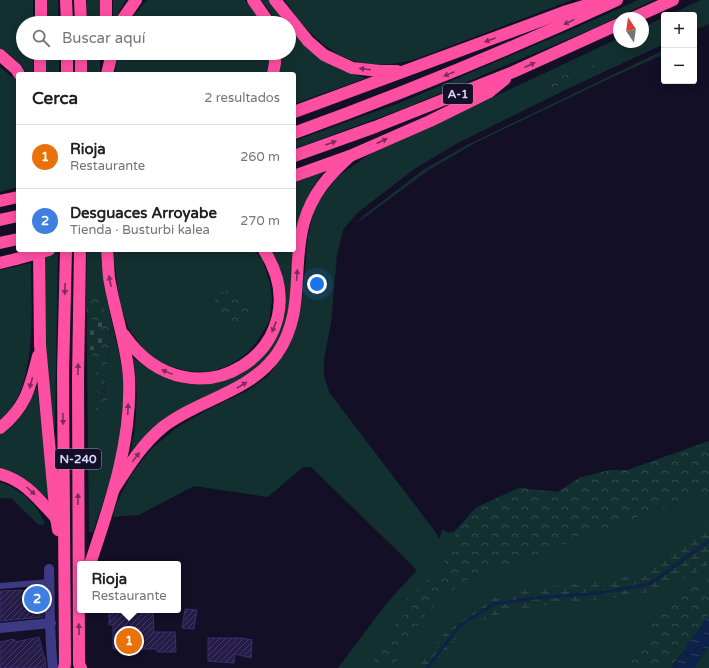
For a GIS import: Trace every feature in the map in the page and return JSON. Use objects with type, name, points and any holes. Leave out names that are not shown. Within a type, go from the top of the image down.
[{"type":"highway","points":[[41,0],[41,16]]},
{"type":"highway","points":[[66,0],[67,16]]},
{"type":"highway","points":[[80,0],[80,16]]},
{"type":"highway","points":[[106,0],[106,16]]},
{"type":"highway","points":[[125,16],[136,0]]},
{"type":"highway","points":[[253,0],[265,16]]},
{"type":"highway","points":[[275,0],[288,16]]},
{"type":"highway","points":[[296,111],[567,11],[606,0]]},
{"type":"highway","name":"A-1","points":[[296,132],[368,106],[460,69],[553,30],[617,0]]},
{"type":"highway","points":[[646,12],[673,0]]},
{"type":"highway","points":[[296,26],[308,41],[324,55],[352,68],[380,71],[404,71]]},
{"type":"highway","name":"A-1","points":[[296,155],[375,127],[513,72],[613,27]]},
{"type":"highway","points":[[0,55],[18,72]]},
{"type":"highway","points":[[40,60],[40,72]]},
{"type":"highway","points":[[67,60],[67,72]]},
{"type":"highway","points":[[81,60],[81,72]]},
{"type":"highway","points":[[106,60],[107,72]]},
{"type":"highway","points":[[107,72],[110,60]]},
{"type":"highway","points":[[273,72],[275,60]]},
{"type":"highway","points":[[296,175],[350,156],[430,121],[489,92],[513,72]]},
{"type":"highway","points":[[114,489],[133,460],[163,427],[187,412],[237,389],[266,367],[277,354],[292,325],[303,222],[311,202],[321,186],[334,170],[350,156]]},
{"type":"highway","points":[[0,201],[16,197]]},
{"type":"highway","points":[[0,220],[16,216]]},
{"type":"highway","points":[[0,243],[16,239]]},
{"type":"highway","points":[[39,252],[40,345],[56,518],[63,554]]},
{"type":"highway","points":[[0,263],[42,252]]},
{"type":"highway","name":"N-240","points":[[64,668],[63,374],[66,252]]},
{"type":"highway","name":"N-240","points":[[79,561],[78,379],[80,252]]},
{"type":"highway","points":[[91,561],[114,489],[128,422],[129,378],[122,332],[109,276],[107,252]]},
{"type":"highway","points":[[122,332],[133,348],[144,359],[168,373],[183,377],[208,379],[222,376],[245,365],[254,357],[269,338],[275,326],[278,314],[280,300],[278,284],[270,260],[265,252]]},
{"type":"highway","points":[[0,428],[10,420],[20,408],[27,394],[40,345]]},
{"type":"highway","points":[[0,474],[16,480],[34,493],[56,518]]},
{"type":"highway","name":"N-240","points":[[79,613],[79,664],[81,668]]},
{"type":"street","points":[[49,569],[51,623],[50,645],[53,668]]},
{"type":"street","points":[[0,628],[51,623]]},
{"type":"lane","points":[[0,586],[50,582]]},
{"type":"green space","points":[[0,0],[33,0],[33,16],[16,16],[16,60],[0,49]]},
{"type":"green space","points":[[46,0],[58,0],[58,16],[45,16]]},
{"type":"green space","points":[[87,0],[100,0],[100,16],[87,16]]},
{"type":"green space","points":[[113,0],[126,0],[117,16],[113,16]]},
{"type":"green space","points":[[147,0],[244,0],[257,12],[259,16],[133,16]]},
{"type":"green space","points":[[261,0],[269,0],[282,16],[272,16]]},
{"type":"green space","points":[[285,0],[572,0],[416,59],[383,65],[355,61],[342,56],[330,49],[318,39],[294,14]]},
{"type":"green space","points":[[638,0],[654,0],[628,12],[613,12],[613,19],[592,29],[405,108],[296,148],[296,140],[402,102]]},
{"type":"green space","points":[[701,0],[709,0],[709,24],[697,29],[697,12],[675,12]]},
{"type":"green space","points":[[661,18],[661,45],[563,91],[454,145],[413,170],[357,213],[343,230],[337,255],[331,323],[324,359],[324,375],[329,392],[437,534],[439,539],[443,529],[448,533],[455,531],[477,507],[519,488],[558,492],[579,478],[610,470],[628,470],[709,441],[709,615],[671,668],[338,668],[386,604],[417,570],[311,467],[303,467],[268,497],[194,486],[139,515],[113,517],[116,504],[131,475],[150,450],[176,428],[207,410],[247,391],[268,376],[284,355],[294,334],[302,301],[308,236],[315,207],[337,177],[374,151],[481,103],[613,41],[613,48],[649,48],[649,24]],"holes":[[[596,61],[597,65],[570,81],[533,95],[532,92],[555,79]]]},
{"type":"green space","points":[[296,32],[327,62],[343,71],[366,78],[296,103],[296,72],[279,72],[280,60],[296,60]]},
{"type":"green space","points":[[661,51],[661,55],[475,143],[429,170],[357,223],[362,217],[423,170],[465,146]]},
{"type":"green space","points":[[16,60],[33,60],[33,72],[26,72]]},
{"type":"green space","points":[[45,60],[59,60],[59,72],[45,72]]},
{"type":"green space","points":[[87,60],[100,60],[100,72],[87,72]]},
{"type":"green space","points":[[117,60],[269,60],[267,72],[115,72]]},
{"type":"green space","points":[[596,61],[597,65],[570,81],[533,96],[532,92],[555,79]]},
{"type":"green space","points":[[0,67],[16,80],[16,188],[0,192]]},
{"type":"green space","points":[[323,172],[302,208],[296,232],[296,182]]},
{"type":"green space","points":[[43,252],[58,252],[55,427],[53,427],[46,354]]},
{"type":"green space","points":[[87,252],[102,252],[106,295],[122,368],[124,406],[123,425],[116,461],[93,532],[89,532],[87,350],[95,360],[97,368],[94,383],[98,394],[94,408],[111,410],[104,391],[111,329],[96,297],[86,299]]},
{"type":"green space","points":[[113,252],[255,252],[262,259],[270,283],[272,299],[269,322],[258,340],[248,352],[232,364],[211,372],[187,371],[169,366],[155,359],[144,350],[129,329],[120,305]]},
{"type":"green space","points":[[271,252],[294,252],[291,295],[285,326],[273,353],[263,364],[248,376],[139,442],[131,451],[135,428],[137,393],[133,358],[160,375],[183,383],[215,383],[226,380],[242,371],[253,360],[281,318],[285,298],[281,272]]},
{"type":"green space","points":[[31,263],[32,302],[30,347],[27,369],[21,389],[13,406],[0,420],[0,270]]},
{"type":"green space","points":[[233,290],[253,303],[251,319],[242,325],[220,327],[214,294]]},
{"type":"green space","points":[[96,296],[104,308],[111,329],[104,391],[111,410],[105,415],[94,408],[98,394],[94,383],[97,368],[95,360],[87,350],[102,350],[101,320],[87,320],[86,299]]},
{"type":"green space","points":[[87,320],[102,320],[102,350],[87,350]]},
{"type":"green space","points":[[37,387],[50,501],[28,481],[0,467],[0,434],[14,424],[26,410]]},
{"type":"green space","points":[[709,441],[709,491],[467,580],[445,595],[425,615],[403,644],[394,668],[374,668],[375,664],[373,654],[385,650],[396,624],[406,613],[406,600],[429,578],[439,572],[444,564],[445,551],[455,544],[455,531],[477,507],[519,488],[558,492],[579,478],[610,470],[628,470]]},
{"type":"green space","points":[[0,482],[15,489],[27,498],[38,510],[45,524],[39,525],[12,499],[0,498]]},
{"type":"green space","points":[[709,523],[709,563],[701,570],[660,589],[625,597],[577,601],[503,613],[465,627],[432,668],[418,668],[421,662],[444,634],[497,596],[531,589],[611,580],[646,571]]},
{"type":"green space","points":[[709,578],[709,615],[671,668],[614,668],[635,657],[651,641],[645,620],[667,603]]},
{"type":"green space","points":[[709,646],[709,668],[694,668]]},
{"type":"water","points":[[709,615],[709,646],[694,668],[671,668]]},
{"type":"building","points":[[36,590],[36,593],[43,593],[43,617],[0,621],[0,591]]},
{"type":"building","points":[[185,609],[197,610],[194,629],[182,628]]},
{"type":"building","points":[[109,613],[153,613],[154,632],[175,632],[176,652],[157,652],[157,649],[113,649],[113,625],[109,625]]},
{"type":"building","points":[[39,637],[45,657],[46,668],[0,668],[0,642],[14,639],[15,642]]},
{"type":"building","points":[[208,638],[241,638],[252,640],[251,658],[235,654],[234,663],[208,661]]},
{"type":"waterway","points":[[427,668],[460,625],[494,604],[536,598],[599,593],[650,584],[709,541]]},
{"type":"place","name":"Desguaces Arroyabe","points":[[37,599]]},
{"type":"place","name":"Rioja","points":[[129,641]]}]
